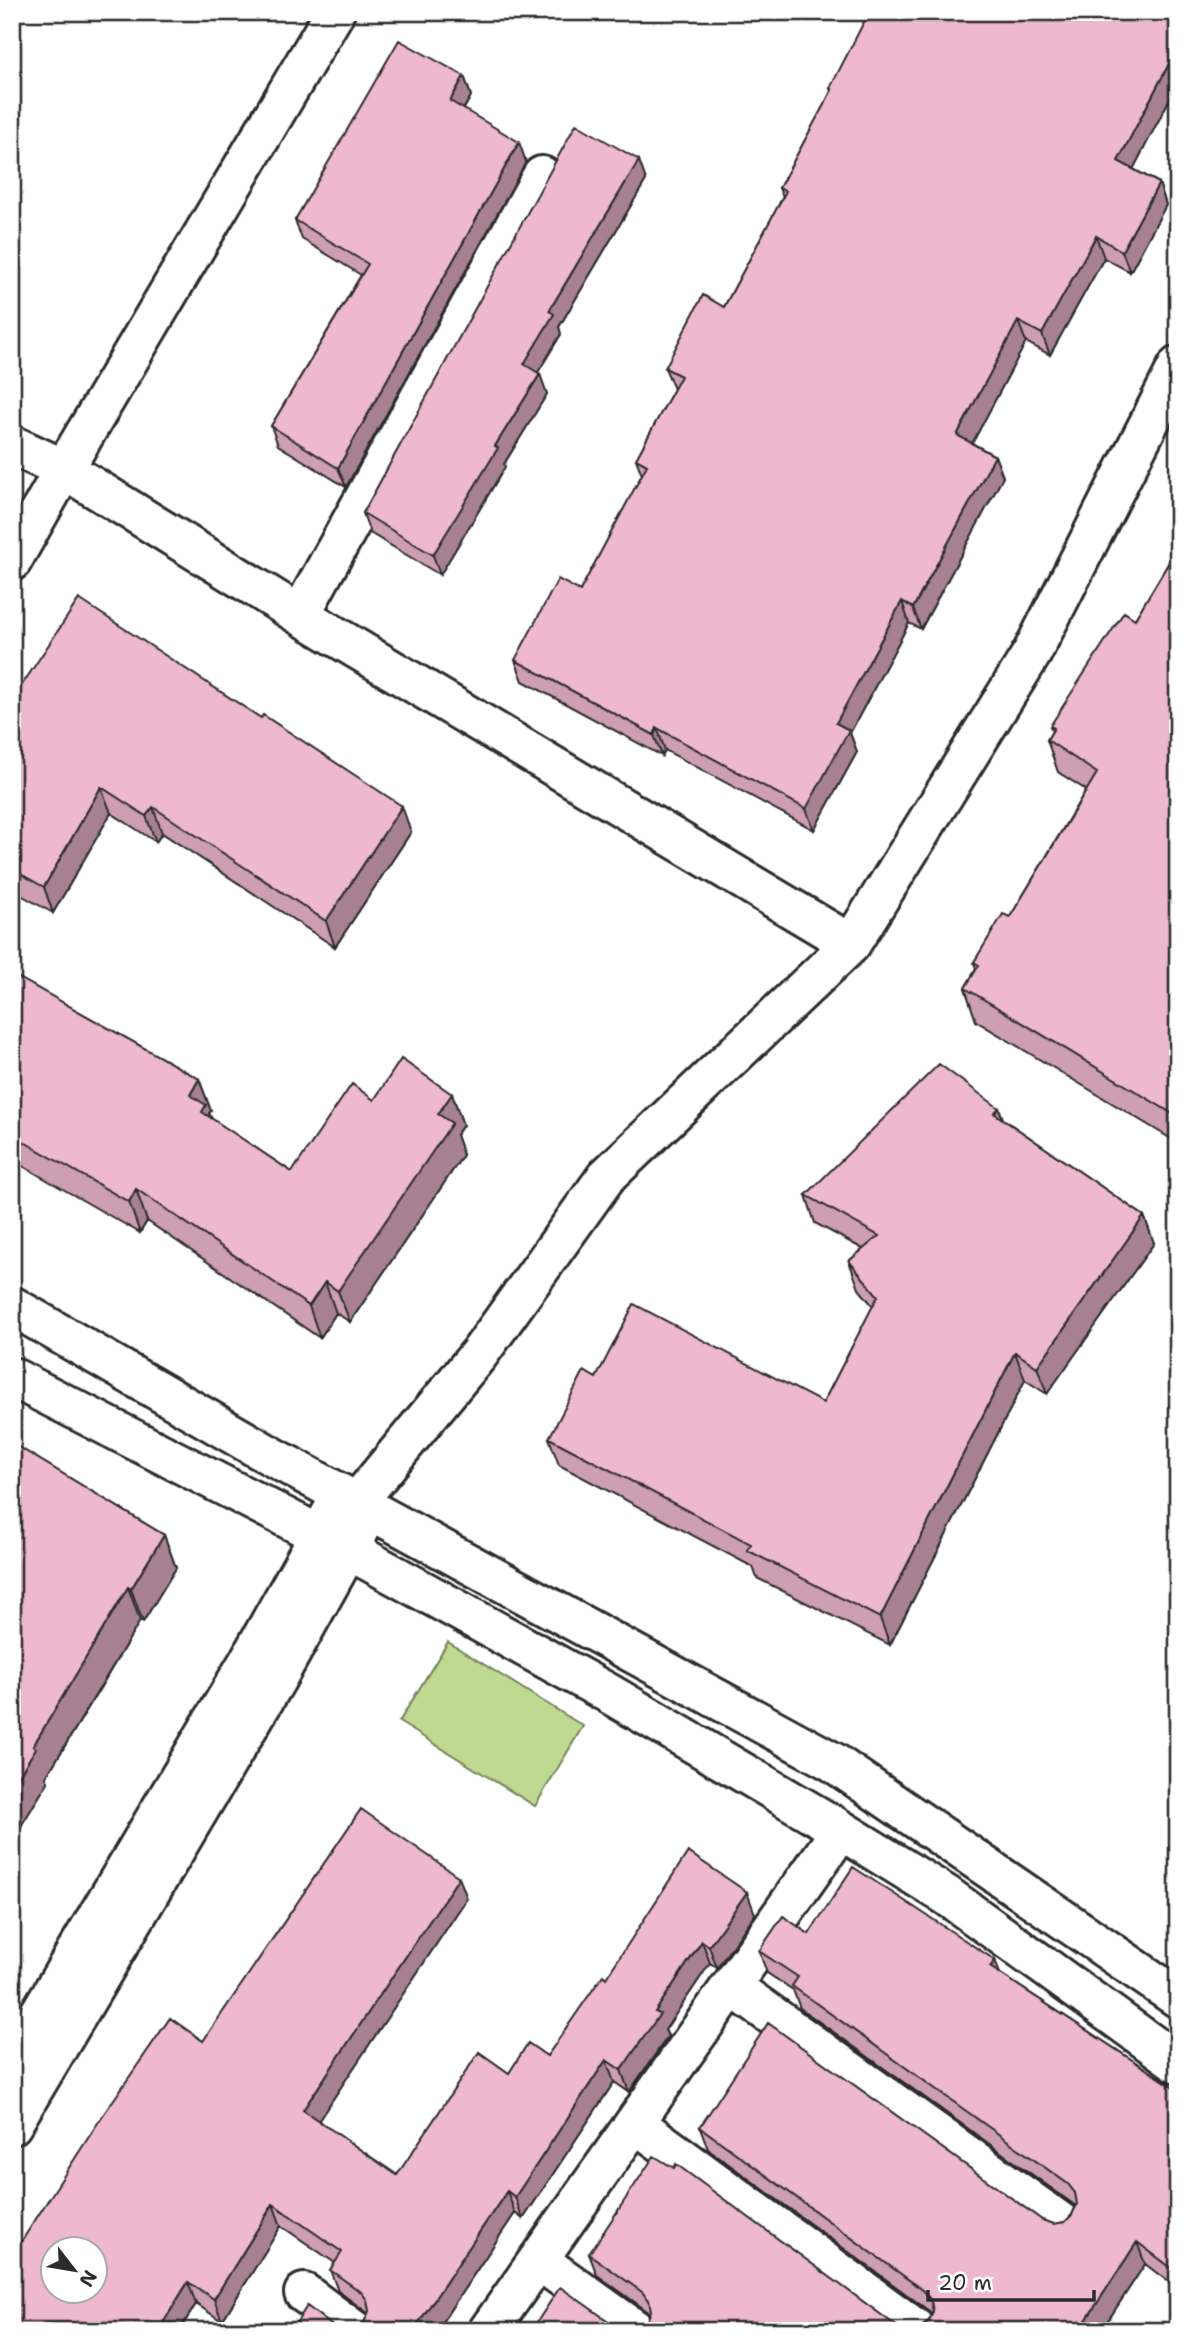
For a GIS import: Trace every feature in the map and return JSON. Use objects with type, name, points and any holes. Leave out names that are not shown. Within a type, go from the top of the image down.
[{"type":"street","points":[[12,561],[335,12]]},
{"type":"street","points":[[300,615],[542,176]]},
{"type":"street","points":[[12,2125],[276,1680],[334,1542],[356,1502],[479,1354],[606,1177],[851,944],[1032,653],[1178,366]]},
{"type":"street","points":[[12,445],[64,469],[300,615],[851,944]]},
{"type":"street","points":[[12,1306],[264,1452],[833,1762],[1178,1998]]},
{"type":"street","points":[[12,1377],[334,1542],[608,1693],[841,1830],[946,1895],[1178,2063]]},
{"type":"street","points":[[12,2060],[247,1664],[334,1542]]},
{"type":"street","points":[[488,2331],[841,1830]]},
{"type":"street","points":[[731,1986],[1063,2224]]},
{"type":"street","points":[[635,2123],[919,2331]]},
{"type":"street","points":[[538,2260],[637,2331]]},
{"type":"street","points":[[304,2293],[355,2331]]},
{"type":"green space","points":[[448,1642],[583,1726],[535,1806],[399,1722]]},
{"type":"building","points":[[869,12],[1178,12],[1178,64],[1171,60],[1118,161],[1159,183],[1122,251],[1096,236],[1042,334],[1018,321],[957,435],[995,456],[913,608],[902,601],[836,723],[849,730],[806,809],[657,728],[654,735],[515,660],[558,579],[580,591],[647,465],[636,459],[681,376],[665,368],[703,295],[724,307],[786,191],[779,188],[832,90],[830,88]]},
{"type":"building","points":[[399,40],[464,76],[450,101],[519,142],[338,468],[271,426],[368,264],[295,220]]},
{"type":"building","points":[[576,124],[639,160],[549,311],[554,314],[524,364],[540,374],[433,555],[363,513]]},
{"type":"building","points":[[1178,547],[1178,1117],[965,988],[979,965],[974,962],[1003,914],[1010,917],[1097,773],[1047,740],[1054,728],[1050,726],[1124,612],[1135,619]]},
{"type":"building","points":[[79,599],[402,806],[326,921],[153,807],[146,816],[101,787],[44,887],[12,869],[12,700]]},
{"type":"building","points":[[12,974],[199,1079],[190,1095],[206,1105],[202,1112],[292,1172],[352,1084],[374,1100],[401,1059],[452,1094],[438,1114],[452,1123],[338,1291],[325,1282],[309,1306],[136,1189],[129,1202],[12,1135]]},
{"type":"building","points":[[939,1064],[999,1108],[994,1113],[1144,1216],[1037,1367],[1015,1352],[880,1618],[747,1550],[751,1544],[549,1438],[584,1371],[596,1378],[634,1304],[823,1403],[878,1296],[849,1261],[879,1236],[806,1195]]},
{"type":"building","points":[[12,1443],[164,1535],[131,1589],[128,1587],[33,1746],[36,1748],[12,1787]]},
{"type":"building","points":[[361,1809],[459,1877],[303,2110],[397,2175],[479,2052],[509,2073],[528,2043],[547,2056],[603,1975],[606,1978],[688,1852],[747,1892],[709,1946],[702,1941],[655,2012],[660,2014],[621,2070],[606,2060],[515,2197],[507,2191],[413,2331],[346,2331],[364,2323],[369,2311],[367,2300],[361,2292],[330,2270],[342,2252],[273,2204],[214,2299],[188,2282],[158,2331],[12,2331],[12,2256],[101,2118],[170,2018],[203,2041]]},
{"type":"building","points":[[853,1867],[995,1960],[990,1967],[1178,2090],[1178,2273],[1137,2242],[1079,2331],[908,2331],[919,2329],[929,2321],[933,2312],[931,2301],[924,2291],[700,2127],[768,2023],[1042,2220],[1054,2224],[1065,2222],[1072,2215],[1077,2204],[1075,2193],[1068,2184],[792,1986],[798,1977],[759,1951],[783,1916],[809,1934]]},
{"type":"building","points":[[654,2156],[674,2168],[676,2164],[898,2327],[908,2331],[628,2331],[637,2329],[647,2321],[651,2311],[649,2300],[589,2254]]},
{"type":"building","points":[[560,2287],[617,2327],[627,2331],[531,2331]]},
{"type":"building","points":[[307,2306],[334,2327],[345,2331],[291,2331]]}]
